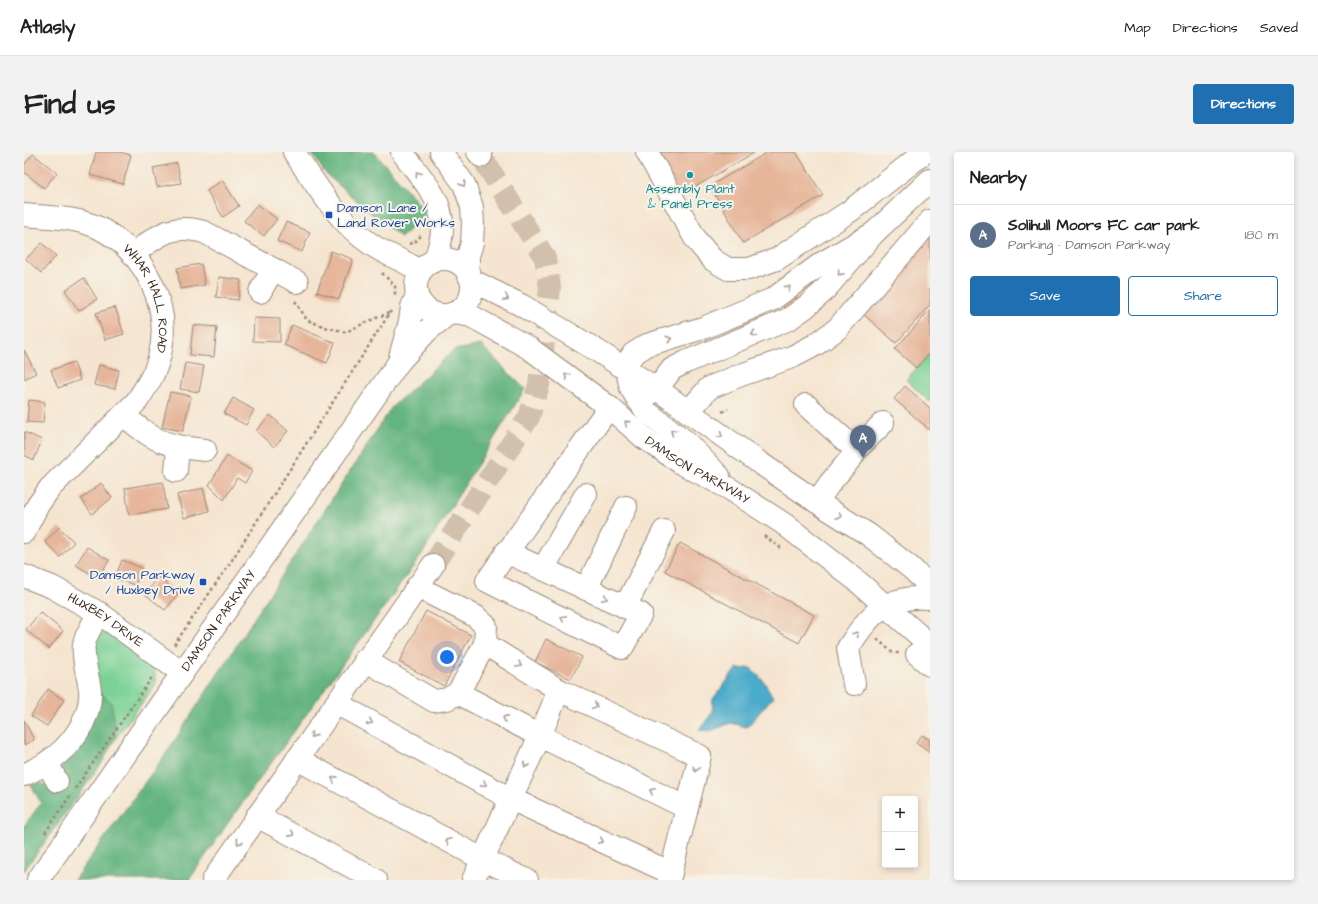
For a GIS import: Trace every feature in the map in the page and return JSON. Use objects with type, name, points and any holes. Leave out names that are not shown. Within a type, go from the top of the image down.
[{"type":"street","points":[[294,152],[338,213],[371,245],[408,263],[427,266],[444,259],[454,261],[462,266],[470,277],[521,305],[596,350],[630,362],[658,389],[688,412],[817,502],[870,535],[911,568],[930,586]]},
{"type":"street","points":[[402,152],[439,205],[442,217],[442,236],[439,250],[427,266],[415,287],[417,295],[421,304],[428,310],[437,314],[450,314],[462,308],[468,300],[472,290],[468,256],[472,236],[472,206],[464,184],[441,152]]},
{"type":"street","points":[[647,152],[696,240],[713,260],[728,269],[749,269],[778,259],[850,211],[925,152]]},
{"type":"street","points":[[506,552],[641,614],[622,648],[487,581],[506,552],[604,403],[637,398],[658,389],[672,370],[686,362],[790,319],[823,292],[874,233],[930,180]]},
{"type":"street","name":"WHAR HALL ROAD","points":[[24,215],[76,221],[98,227],[120,242],[134,253],[146,270],[157,295],[162,319],[162,344],[159,358],[149,384],[137,401],[50,488],[38,505],[24,532]]},
{"type":"street","points":[[688,412],[709,388],[792,357],[815,345],[837,329],[930,221]]},
{"type":"street","points":[[134,253],[158,235],[172,230],[194,230],[204,232],[297,282]]},
{"type":"street","points":[[730,489],[685,441],[647,412],[631,388],[630,362],[647,345],[703,328],[772,299],[822,264],[874,233]]},
{"type":"street","points":[[260,292],[273,269]]},
{"type":"street","name":"DAMSON PARKWAY","points":[[398,362],[410,321],[412,307],[417,295]]},
{"type":"street","name":"DAMSON PARKWAY","points":[[38,880],[398,362],[427,331],[450,314],[470,316],[529,348],[604,403],[643,437],[681,463],[730,489],[784,524],[856,580],[885,605],[919,654]]},
{"type":"street","points":[[701,355],[714,360],[738,376]]},
{"type":"street","points":[[806,405],[856,450]]},
{"type":"street","points":[[123,415],[151,436],[166,443],[205,450]]},
{"type":"street","points":[[817,502],[830,483],[852,458],[856,450],[883,423]]},
{"type":"street","points":[[176,470],[178,446]]},
{"type":"street","points":[[543,569],[586,494]]},
{"type":"street","points":[[586,589],[626,507]]},
{"type":"street","points":[[625,607],[664,531]]},
{"type":"street","points":[[213,880],[365,660],[433,565]]},
{"type":"street","name":"HUXBEY DRIVE","points":[[24,576],[52,587],[99,613],[164,660],[183,671]]},
{"type":"street","points":[[365,660],[434,701],[447,699],[458,693],[485,644],[486,626],[475,616],[417,587]]},
{"type":"street","points":[[854,684],[848,648],[862,625],[885,605],[901,600],[920,597],[930,598]]},
{"type":"street","points":[[24,775],[52,772],[67,746],[83,724],[89,708],[90,691],[84,653],[84,643],[99,613]]},
{"type":"street","points":[[336,703],[511,799],[670,877],[700,756],[559,690],[485,644]]},
{"type":"street","points":[[473,880],[540,736],[559,690]]},
{"type":"street","points":[[458,693],[540,736],[687,808]]},
{"type":"street","points":[[297,759],[482,859],[527,880]]},
{"type":"street","points":[[257,816],[376,880]]},
{"type":"path","points":[[42,838],[230,562],[390,313],[346,332],[325,328],[307,320],[301,311],[294,299],[297,282]]},
{"type":"path","points":[[761,534],[787,552]]},
{"type":"path","points":[[873,635],[894,653],[919,654]]},
{"type":"green space","points":[[311,152],[374,152],[427,213],[401,237],[326,174]]},
{"type":"green space","points":[[481,345],[525,389],[418,560],[230,820],[189,880],[74,880],[167,752],[392,407],[454,350]]},
{"type":"green space","points":[[930,353],[930,402],[906,380]]},
{"type":"green space","points":[[100,634],[108,634],[135,651],[154,667],[155,674],[155,685],[115,739],[114,719],[97,691],[91,641]]},
{"type":"green space","points":[[97,691],[111,702],[115,739],[101,764],[24,871],[24,826],[41,803],[31,785],[38,783],[47,785],[52,792],[64,783],[61,775],[62,765]]},
{"type":"water","points":[[751,668],[763,680],[773,697],[747,727],[731,723],[710,731],[699,730],[712,713],[713,699],[736,669]]},
{"type":"building","points":[[96,152],[119,152],[131,155],[123,184],[90,175]]},
{"type":"building","name":"Assembly Plant & Panel Press","points":[[651,152],[755,152],[678,197]]},
{"type":"building","points":[[768,152],[796,152],[823,195],[743,243],[710,186]]},
{"type":"building","points":[[33,154],[57,173],[44,188],[24,172],[24,165]]},
{"type":"building","points":[[177,163],[181,183],[157,187],[153,168]]},
{"type":"building","points":[[222,180],[239,206],[223,217],[207,191]]},
{"type":"building","points":[[257,204],[277,219],[264,236],[244,221]]},
{"type":"building","points":[[286,222],[310,232],[302,252],[277,241]]},
{"type":"building","points":[[930,238],[930,305],[896,343],[862,313]]},
{"type":"building","points":[[42,243],[56,256],[41,273],[26,259]]},
{"type":"building","points":[[331,251],[353,259],[339,299],[317,292]]},
{"type":"building","points":[[201,264],[205,285],[180,289],[177,268]]},
{"type":"building","points":[[219,277],[241,280],[238,300],[216,297]]},
{"type":"building","points":[[84,278],[97,299],[79,311],[65,290]]},
{"type":"building","points":[[793,294],[799,304],[786,311],[780,301]]},
{"type":"building","points":[[115,307],[124,334],[105,340],[96,313]]},
{"type":"building","points":[[930,310],[930,353],[916,368],[895,349]]},
{"type":"building","points":[[254,318],[280,319],[280,342],[253,341]]},
{"type":"building","points":[[193,325],[217,327],[214,357],[190,355]]},
{"type":"building","points":[[292,325],[335,343],[327,363],[284,345]]},
{"type":"building","points":[[24,350],[36,373],[24,379]]},
{"type":"building","points":[[74,362],[80,380],[58,388],[51,370]]},
{"type":"building","points":[[185,363],[204,366],[199,392],[180,389]]},
{"type":"building","points":[[99,365],[119,370],[115,389],[94,385]]},
{"type":"building","points":[[905,386],[930,408],[930,430],[894,399]]},
{"type":"building","points":[[170,392],[191,396],[183,431],[162,427]]},
{"type":"building","points":[[233,398],[254,410],[246,425],[224,414]]},
{"type":"building","points":[[29,400],[45,402],[43,423],[27,422]]},
{"type":"building","points":[[270,415],[288,431],[274,447],[256,431]]},
{"type":"building","points":[[24,432],[42,440],[34,460],[24,455]]},
{"type":"building","points":[[227,456],[252,471],[245,483],[237,478],[224,500],[209,485]]},
{"type":"building","points":[[163,482],[167,509],[129,515],[125,488]]},
{"type":"building","points":[[101,483],[112,498],[92,514],[81,499]]},
{"type":"building","points":[[203,488],[209,511],[184,518],[177,495]]},
{"type":"building","points":[[59,527],[74,542],[60,557],[45,542]]},
{"type":"building","points":[[680,543],[814,615],[799,643],[665,571]]},
{"type":"building","points":[[87,547],[109,560],[98,578],[76,565]]},
{"type":"building","points":[[122,560],[142,568],[135,585],[115,578]]},
{"type":"building","points":[[159,577],[178,594],[165,610],[145,594]]},
{"type":"building","points":[[426,611],[471,635],[444,686],[399,662]]},
{"type":"building","points":[[40,612],[63,631],[49,649],[26,630]]},
{"type":"building","points":[[546,639],[582,657],[571,679],[535,662]]},
{"type":"building","points":[[48,689],[64,700],[47,726],[31,716]]},
{"type":"building","points":[[24,720],[34,740],[24,745]]},
{"type":"building","points":[[922,735],[930,740],[930,753],[916,743]]},
{"type":"tunnel","points":[[433,565],[529,417],[539,385],[550,287],[545,258],[481,156]]},
{"type":"place","name":"Assembly Plant & Panel Press","points":[[690,175]]},
{"type":"place","name":"Damson Lane / Land Rover Works","points":[[329,215]]},
{"type":"place","name":"Solihull Moors FC car park","points":[[863,458]]},
{"type":"place","name":"Damson Parkway / Huxbey Drive","points":[[203,582]]}]
